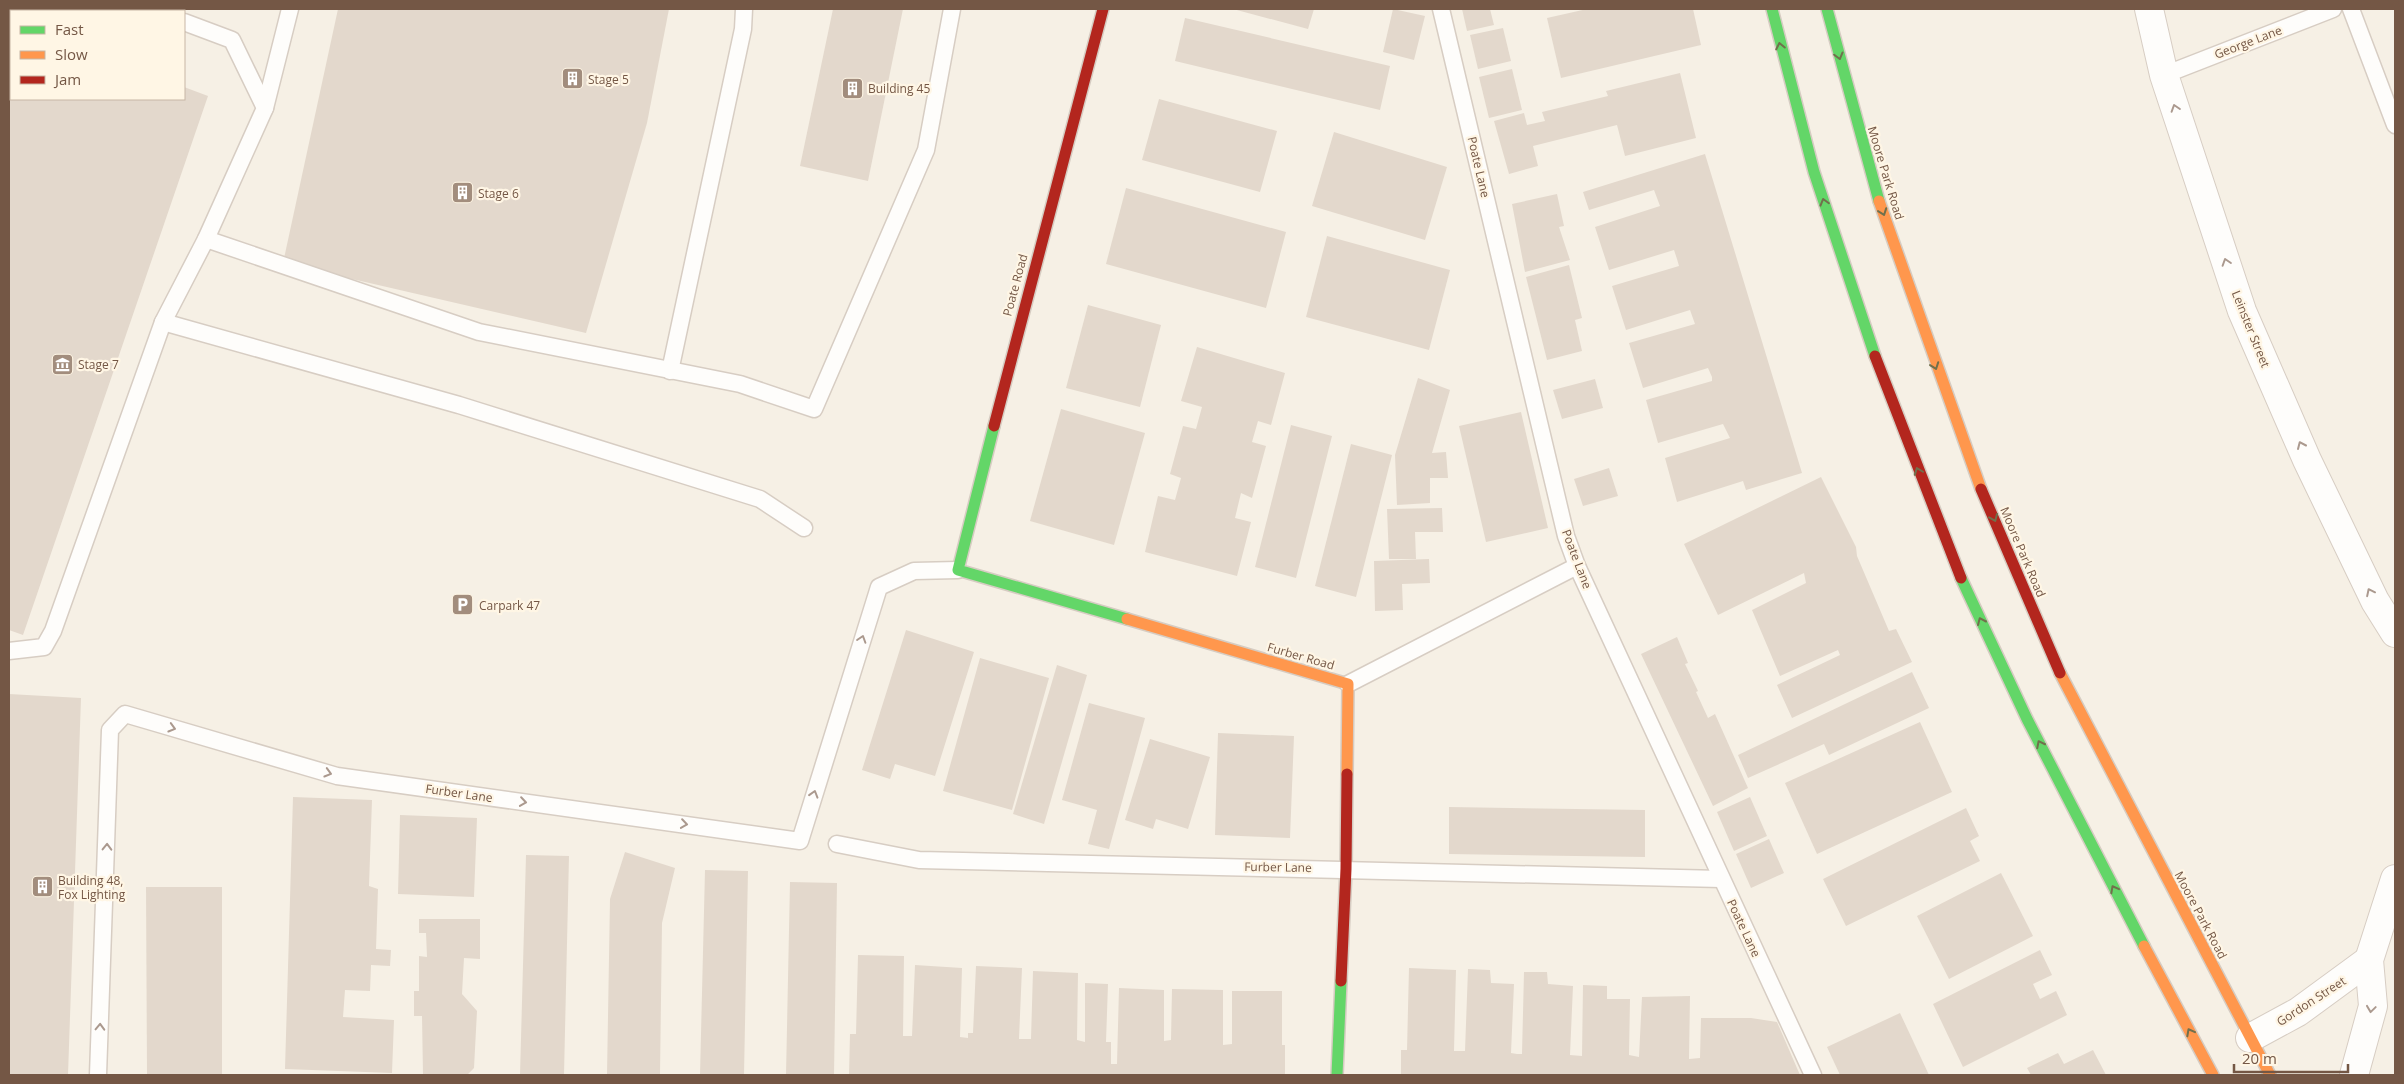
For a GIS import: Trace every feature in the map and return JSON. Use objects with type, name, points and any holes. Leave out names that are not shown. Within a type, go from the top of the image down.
[{"type":"main road","name":"Poate Road","points":[[958,570],[1031,278],[1104,9]]},
{"type":"main road","points":[[1772,9],[1782,54],[1839,257],[1861,324],[1943,537],[2010,683],[2102,868],[2213,1075]]},
{"type":"main road","name":"Moore Park Road","points":[[1827,9],[1873,185],[1977,480],[2056,664],[2270,1075]]},
{"type":"main road","name":"Furber Road","points":[[958,570],[1348,684]]},
{"type":"main road","points":[[1337,1075],[1346,869],[1348,684]]},
{"type":"street","name":"Leinster Street","points":[[2149,9],[2164,75],[2242,311],[2307,460],[2375,601],[2395,634]]},
{"type":"street","points":[[2354,1075],[2373,1006],[2369,960],[2395,879]]},
{"type":"street","name":"Gordon Street","points":[[2250,1038],[2298,1012],[2369,960]]},
{"type":"lane","points":[[9,651],[44,647],[54,631],[164,322],[206,239],[265,108],[290,9]]},
{"type":"lane","points":[[670,370],[743,28],[744,9]]},
{"type":"lane","points":[[206,239],[479,332],[740,384],[814,409],[926,150],[952,9]]},
{"type":"lane","name":"Poate Lane","points":[[1441,9],[1566,536],[1577,566],[1813,1075]]},
{"type":"lane","name":"George Lane","points":[[2164,75],[2333,9]]},
{"type":"lane","points":[[2351,9],[2395,125]]},
{"type":"lane","points":[[185,22],[232,40],[265,108]]},
{"type":"lane","points":[[164,322],[459,405],[760,499],[804,528]]},
{"type":"lane","points":[[1348,684],[1577,566]]},
{"type":"lane","name":"Furber Lane","points":[[98,1075],[110,730],[125,714],[337,776],[800,841],[879,588],[914,571],[958,570]]},
{"type":"lane","name":"Furber Lane","points":[[836,844],[919,860],[1721,879]]},
{"type":"building","name":"Stage 6","points":[[338,9],[669,9],[647,123],[586,333],[283,263]]},
{"type":"building","name":"Building 45","points":[[833,9],[903,9],[868,181],[800,166]]},
{"type":"building","points":[[1233,9],[1314,9],[1308,29]]},
{"type":"building","points":[[1393,9],[1425,16],[1414,60],[1383,52]]},
{"type":"building","points":[[1462,9],[1490,9],[1494,25],[1467,31]]},
{"type":"building","points":[[1587,9],[1693,9],[1701,45],[1561,78],[1547,18]]},
{"type":"building","points":[[1185,18],[1390,66],[1380,110],[1175,61]]},
{"type":"building","name":"Stage 7","points":[[9,21],[10,100],[185,100],[185,87],[208,96],[23,635],[9,630]]},
{"type":"building","points":[[1503,28],[1511,61],[1478,69],[1470,35]]},
{"type":"building","points":[[1512,69],[1522,110],[1489,118],[1479,77]]},
{"type":"building","points":[[1680,73],[1696,138],[1625,156],[1617,125],[1533,146],[1538,166],[1509,174],[1494,121],[1524,113],[1527,125],[1545,121],[1542,112],[1608,96],[1606,91]]},
{"type":"building","points":[[1159,99],[1277,131],[1260,192],[1142,160]]},
{"type":"building","points":[[1334,132],[1447,167],[1425,240],[1312,206]]},
{"type":"building","points":[[1705,154],[1802,473],[1746,490],[1743,481],[1677,502],[1665,458],[1730,438],[1723,424],[1658,443],[1646,400],[1712,381],[1712,377],[1708,368],[1643,388],[1629,343],[1695,324],[1690,310],[1626,330],[1612,286],[1679,266],[1677,259],[1674,250],[1609,270],[1595,227],[1660,206],[1654,190],[1589,210],[1583,192]]},
{"type":"building","points":[[1126,188],[1286,232],[1266,308],[1106,264]]},
{"type":"building","points":[[1557,194],[1564,226],[1559,227],[1570,260],[1525,272],[1512,204]]},
{"type":"building","points":[[1327,236],[1450,270],[1429,350],[1306,317]]},
{"type":"building","points":[[1569,265],[1582,318],[1575,320],[1582,351],[1547,360],[1526,277]]},
{"type":"building","points":[[1088,305],[1161,325],[1140,407],[1066,388]]},
{"type":"building","points":[[1197,347],[1285,373],[1271,425],[1258,421],[1252,442],[1266,446],[1252,498],[1241,493],[1235,518],[1251,522],[1237,576],[1145,552],[1158,496],[1175,500],[1181,478],[1170,474],[1183,426],[1196,429],[1202,407],[1181,401]]},
{"type":"building","points":[[1418,378],[1450,390],[1432,453],[1446,452],[1448,478],[1430,478],[1430,503],[1397,505],[1395,455]]},
{"type":"building","points":[[1595,379],[1603,408],[1562,419],[1553,390]]},
{"type":"building","points":[[1061,409],[1145,433],[1114,545],[1030,521]]},
{"type":"building","points":[[1521,412],[1548,528],[1486,542],[1459,426]]},
{"type":"building","points":[[1291,425],[1332,436],[1296,578],[1255,567]]},
{"type":"building","points":[[1351,444],[1392,455],[1356,597],[1315,586]]},
{"type":"building","points":[[1609,468],[1618,496],[1583,506],[1574,479]]},
{"type":"building","points":[[1821,477],[1856,547],[1857,556],[1889,631],[1896,629],[1912,662],[1792,718],[1777,685],[1840,655],[1838,650],[1780,676],[1752,610],[1806,583],[1804,573],[1718,615],[1684,544]]},
{"type":"building","points":[[1442,508],[1443,532],[1415,532],[1416,559],[1389,559],[1387,509]]},
{"type":"building","points":[[1429,559],[1430,583],[1402,584],[1403,610],[1375,611],[1374,561]]},
{"type":"building","points":[[906,630],[974,652],[935,776],[895,764],[890,779],[862,770]]},
{"type":"building","points":[[1677,637],[1688,663],[1685,664],[1708,718],[1715,714],[1748,788],[1713,806],[1641,654]]},
{"type":"building","points":[[980,658],[1049,678],[1012,810],[943,791]]},
{"type":"building","points":[[1057,665],[1087,675],[1044,824],[1013,814]]},
{"type":"building","points":[[1912,672],[1929,708],[1829,755],[1824,744],[1748,778],[1738,755]]},
{"type":"building","name":"Building 48, Fox Lighting","points":[[9,694],[81,698],[68,1075],[9,1075]]},
{"type":"building","points":[[1089,703],[1145,718],[1109,849],[1088,844],[1097,810],[1062,800]]},
{"type":"building","points":[[1920,722],[1952,792],[1817,854],[1785,783]]},
{"type":"building","points":[[1218,733],[1294,736],[1290,838],[1215,835]]},
{"type":"building","points":[[1150,739],[1210,757],[1188,829],[1156,819],[1153,829],[1125,820]]},
{"type":"building","points":[[293,797],[372,800],[369,886],[378,889],[376,949],[391,950],[390,966],[371,965],[370,991],[345,990],[343,1017],[394,1020],[392,1073],[285,1069]]},
{"type":"building","points":[[1750,797],[1767,836],[1734,851],[1717,812]]},
{"type":"building","points":[[1449,807],[1645,810],[1645,857],[1449,854]]},
{"type":"building","points":[[1966,808],[1979,836],[1970,841],[1980,861],[1846,926],[1823,879]]},
{"type":"building","points":[[400,815],[477,818],[474,897],[398,894]]},
{"type":"building","points":[[1769,839],[1784,873],[1751,888],[1736,854]]},
{"type":"building","points":[[625,852],[675,868],[662,923],[660,1075],[607,1075],[610,899]]},
{"type":"building","points":[[526,855],[569,856],[564,1075],[520,1075]]},
{"type":"building","points":[[705,870],[748,871],[744,1075],[700,1075]]},
{"type":"building","points":[[2001,873],[2033,936],[1949,979],[1917,916]]},
{"type":"building","points":[[790,882],[837,883],[834,1075],[786,1075]]},
{"type":"building","points":[[146,887],[222,887],[222,1075],[147,1075]]},
{"type":"building","points":[[419,919],[480,919],[480,959],[464,958],[462,994],[477,1011],[474,1068],[467,1075],[423,1075],[422,1016],[414,1016],[414,991],[419,991],[419,956],[427,957],[426,933],[419,933]]},
{"type":"building","points":[[2040,950],[2052,975],[2033,984],[2040,999],[2056,991],[2067,1015],[1963,1067],[1933,1004]]},
{"type":"building","points":[[858,955],[904,956],[903,1036],[912,1036],[915,965],[962,968],[960,1037],[968,1038],[968,1033],[973,1033],[976,966],[1022,968],[1019,1039],[1031,1039],[1033,971],[1078,973],[1077,1040],[1085,1042],[1085,983],[1108,984],[1106,1042],[1111,1042],[1111,1064],[1117,1064],[1119,988],[1164,990],[1164,1041],[1171,1040],[1172,989],[1223,990],[1223,1045],[1232,1044],[1232,991],[1282,991],[1282,1045],[1285,1045],[1285,1075],[849,1075],[850,1034],[856,1034]]},
{"type":"building","points":[[1409,968],[1456,970],[1454,1051],[1465,1051],[1468,969],[1490,970],[1491,983],[1514,984],[1511,1053],[1517,1054],[1522,1054],[1524,972],[1547,972],[1548,984],[1573,986],[1570,1055],[1582,1056],[1583,985],[1607,986],[1607,999],[1630,999],[1629,1055],[1639,1057],[1642,997],[1690,996],[1689,1059],[1700,1058],[1701,1018],[1751,1018],[1777,1022],[1800,1075],[1401,1075],[1401,1050],[1407,1050]]},
{"type":"building","points":[[1900,1013],[1929,1075],[1840,1075],[1827,1047]]},
{"type":"building","points":[[2093,1050],[2106,1075],[2031,1075],[2027,1068],[2058,1053],[2064,1064]]},
{"type":"traffic: fast","points":[[1772,9],[1814,172],[1875,356]]},
{"type":"traffic: fast","points":[[1827,9],[1879,201]]},
{"type":"traffic: fast","points":[[994,426],[958,570],[1127,619]]},
{"type":"traffic: fast","points":[[1961,578],[2027,719],[2144,946]]},
{"type":"traffic: fast","points":[[1337,1075],[1341,981]]},
{"type":"traffic: slow","points":[[1879,201],[1981,489]]},
{"type":"traffic: slow","points":[[1127,619],[1348,684],[1347,774]]},
{"type":"traffic: slow","points":[[2060,673],[2270,1075]]},
{"type":"traffic: slow","points":[[2144,946],[2213,1075]]},
{"type":"traffic: jam","points":[[994,426],[1103,9]]},
{"type":"traffic: jam","points":[[1875,356],[1961,578]]},
{"type":"traffic: jam","points":[[1981,489],[2060,673]]},
{"type":"traffic: jam","points":[[1341,981],[1346,869],[1347,774]]},
{"type":"place","name":"Stage 5","points":[[572,79]]},
{"type":"place","name":"Building 45","points":[[852,88]]},
{"type":"place","name":"Stage 6","points":[[462,193]]},
{"type":"place","name":"Stage 7","points":[[62,364]]},
{"type":"place","name":"Carpark 47","points":[[463,605]]},
{"type":"place","name":"Building 48, Fox Lighting","points":[[42,887]]}]
